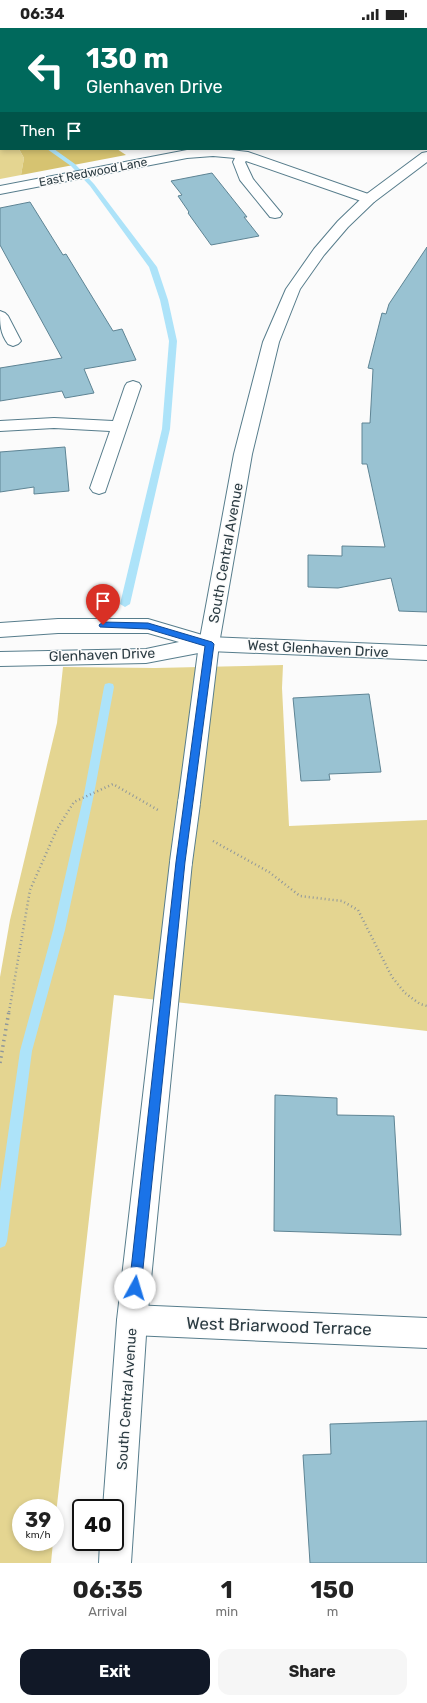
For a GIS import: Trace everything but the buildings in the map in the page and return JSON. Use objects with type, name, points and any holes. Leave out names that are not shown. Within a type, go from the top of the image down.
[{"type":"main road","name":"East Redwood Lane","points":[[0,190],[187,154],[213,152],[242,155],[370,199]]},
{"type":"main road","points":[[242,155],[239,162],[247,180],[275,214]]},
{"type":"main road","name":"South Central Avenue","points":[[115,1563],[132,1320],[181,862],[209,644],[244,454],[271,342],[293,289],[310,264],[342,224],[370,199],[427,156]]},
{"type":"main road","points":[[0,316],[13,341]]},
{"type":"main road","points":[[99,488],[133,386]]},
{"type":"main road","points":[[0,426],[54,423],[119,426]]},
{"type":"main road","name":"Glenhaven Drive","points":[[0,630],[103,625],[148,626],[209,644]]},
{"type":"main road","points":[[25,658],[27,628]]},
{"type":"main road","name":"Glenhaven Drive","points":[[0,659],[146,656],[209,644]]},
{"type":"main road","name":"West Glenhaven Drive","points":[[209,644],[427,653]]},
{"type":"main road","name":"West Briarwood Terrace","points":[[132,1320],[427,1333]]},
{"type":"path","points":[[0,1063],[30,890],[56,829],[74,802],[113,784]]},
{"type":"path","points":[[269,872],[300,896],[342,901],[358,910],[392,977],[406,993],[420,1004],[427,1006]]},
{"type":"shaded area","points":[[0,150],[20,150],[24,158],[21,175],[0,179]]},
{"type":"shaded area","points":[[20,150],[118,150],[126,155],[21,175],[24,158]]},
{"type":"shaded area","points":[[283,665],[282,688],[289,826],[427,820],[427,1031],[114,995],[58,1499],[12,1499],[12,1551],[52,1551],[51,1563],[0,1563],[0,977],[10,920],[57,723],[63,667],[155,668]]},
{"type":"waterway","points":[[51,150],[73,165],[92,185],[153,267],[164,300],[173,341],[166,429],[125,604]]},
{"type":"waterway","points":[[0,1241],[26,1051],[59,930],[89,794],[109,687]]},
{"type":"route","points":[[103,625],[148,626],[209,644],[181,862],[135,1288]]}]
